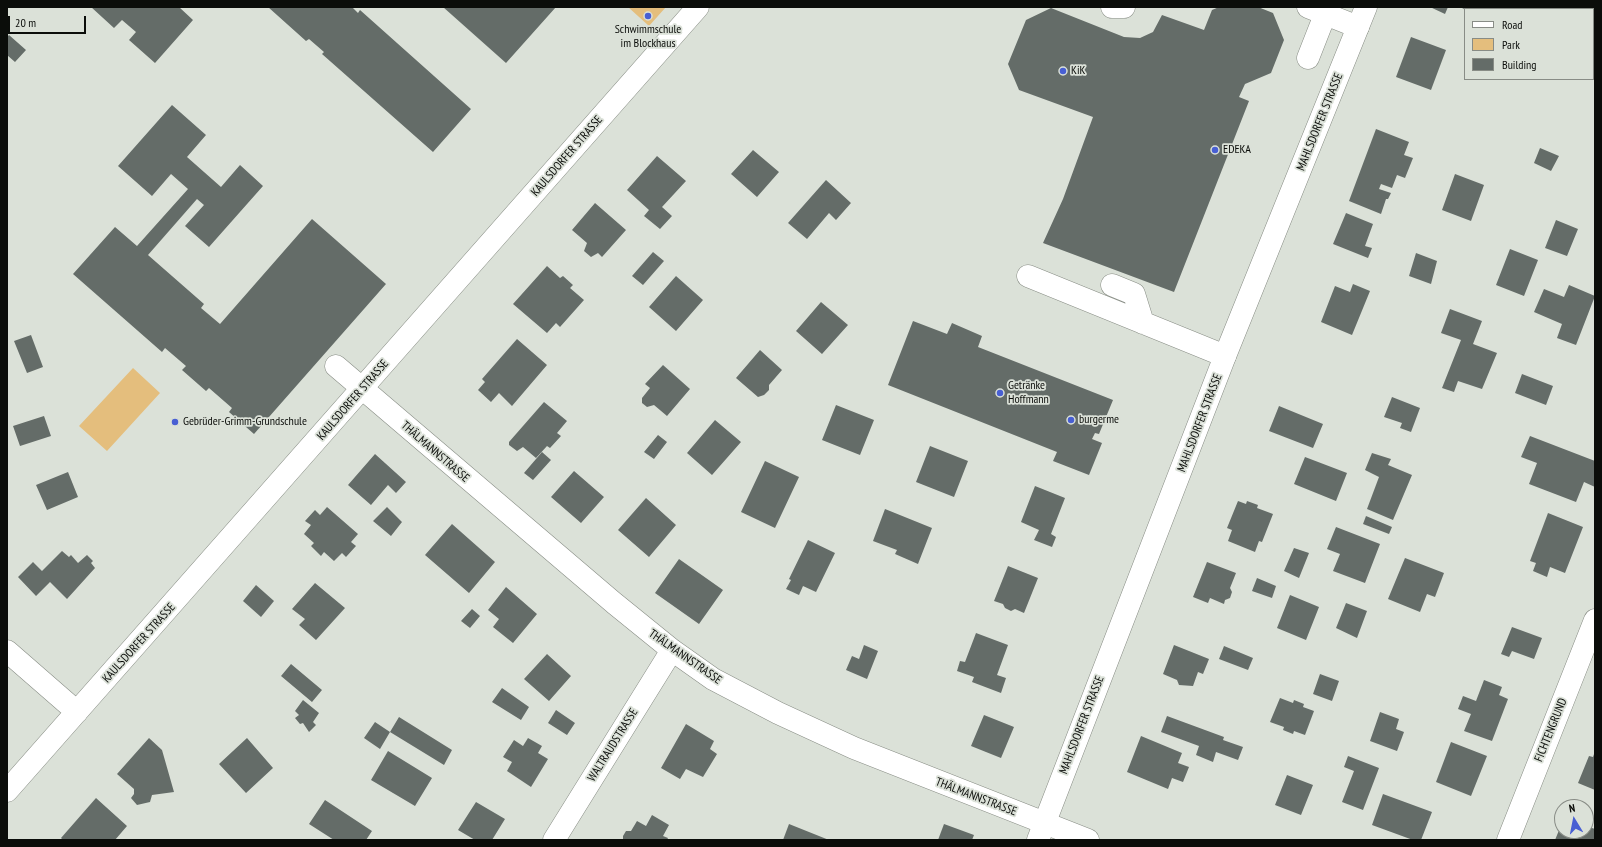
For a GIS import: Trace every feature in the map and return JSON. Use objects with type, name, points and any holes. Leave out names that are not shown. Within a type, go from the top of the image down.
[{"type":"street","name":"KAULSDORFER STRASSE","points":[[7,791],[698,7]]},
{"type":"street","points":[[1112,7],[1124,7]]},
{"type":"street","points":[[1308,58],[1320,9],[1362,17]]},
{"type":"street","name":"MAHLSDORFER STRASSE","points":[[1041,832],[1225,356],[1362,17]]},
{"type":"street","points":[[1028,276],[1225,356]]},
{"type":"street","points":[[1112,285],[1134,294],[1143,323]]},
{"type":"street","name":"THÄLMANNSTRASSE","points":[[336,366],[672,650],[713,679],[817,732],[1041,832],[1088,840]]},
{"type":"street","name":"FICHTENGRUND","points":[[1508,840],[1595,620]]},
{"type":"street","name":"WALTRAUDSTRASSE","points":[[554,840],[672,650]]},
{"type":"street","points":[[7,651],[77,712]]},
{"type":"green space","name":"Schwimmschule im Blockhaus","points":[[628,7],[666,7],[649,26]]},
{"type":"green space","points":[[133,368],[160,393],[107,451],[79,426]]},
{"type":"building","points":[[91,7],[179,7],[193,20],[155,63],[129,40],[136,32],[122,20],[114,28]]},
{"type":"building","points":[[268,7],[352,7],[358,13],[360,10],[471,109],[433,152],[322,54],[324,52],[309,39],[306,41]]},
{"type":"building","points":[[443,7],[556,7],[506,63]]},
{"type":"building","points":[[1219,7],[1258,7],[1273,13],[1284,40],[1271,73],[1245,84],[1239,97],[1249,101],[1174,292],[1043,243],[1063,199],[1093,117],[1019,90],[1008,64],[1026,20],[1051,8],[1124,37],[1140,38],[1153,32],[1162,15],[1204,30],[1212,10]]},
{"type":"building","points":[[1430,7],[1448,7],[1445,14]]},
{"type":"building","points":[[1460,7],[1480,7],[1464,8]]},
{"type":"building","points":[[1594,12],[1595,12],[1594,48]]},
{"type":"building","points":[[9,35],[26,50],[15,62],[7,55],[7,37]]},
{"type":"building","points":[[1411,37],[1446,50],[1431,90],[1396,77]]},
{"type":"building","points":[[172,105],[206,135],[187,157],[221,187],[240,165],[263,186],[209,247],[185,226],[204,205],[197,199],[148,255],[204,304],[201,308],[220,324],[312,219],[386,284],[254,434],[229,412],[232,408],[209,388],[206,391],[182,370],[186,366],[165,348],[162,352],[73,274],[115,227],[137,246],[188,189],[171,174],[152,196],[118,166]]},
{"type":"building","points":[[1376,129],[1409,142],[1404,155],[1413,158],[1405,178],[1397,175],[1392,188],[1381,184],[1379,189],[1391,193],[1388,199],[1386,199],[1381,214],[1349,201]]},
{"type":"building","points":[[1540,148],[1559,156],[1551,171],[1534,163]]},
{"type":"building","points":[[753,150],[779,172],[757,197],[731,174]]},
{"type":"building","points":[[657,156],[686,181],[662,207],[672,216],[660,229],[644,216],[649,210],[627,190]]},
{"type":"building","points":[[1455,174],[1484,185],[1471,221],[1442,210]]},
{"type":"building","points":[[826,180],[851,203],[836,220],[829,213],[807,239],[788,223]]},
{"type":"building","points":[[595,203],[626,230],[602,257],[598,253],[591,257],[584,251],[587,243],[572,230]]},
{"type":"building","points":[[1346,213],[1373,224],[1365,246],[1372,248],[1368,258],[1333,244]]},
{"type":"building","points":[[1556,220],[1578,229],[1567,256],[1545,248]]},
{"type":"building","points":[[1510,249],[1538,260],[1524,296],[1496,285]]},
{"type":"building","points":[[653,252],[664,261],[643,285],[632,276]]},
{"type":"building","points":[[1416,253],[1437,261],[1431,284],[1409,276]]},
{"type":"building","points":[[547,266],[560,278],[563,276],[573,285],[570,288],[584,300],[560,327],[556,323],[547,333],[513,304]]},
{"type":"building","points":[[676,276],[703,300],[676,331],[649,307]]},
{"type":"building","points":[[1353,284],[1370,291],[1352,335],[1321,322],[1335,286],[1350,292]]},
{"type":"building","points":[[1569,285],[1595,296],[1576,345],[1557,338],[1562,324],[1534,312],[1544,289],[1564,297]]},
{"type":"building","points":[[821,302],[848,325],[822,354],[796,331]]},
{"type":"building","points":[[1450,309],[1482,321],[1473,344],[1497,353],[1482,389],[1458,381],[1454,392],[1442,388],[1461,340],[1441,333]]},
{"type":"building","name":"Getränke Hoffmann","points":[[913,321],[947,334],[952,323],[982,336],[978,347],[1113,400],[1099,434],[1095,433],[1092,439],[1102,443],[1089,475],[1053,461],[1057,452],[888,385]]},
{"type":"building","points":[[31,335],[43,367],[27,373],[14,341]]},
{"type":"building","points":[[517,339],[547,365],[512,406],[499,393],[491,402],[478,390],[485,382],[482,379]]},
{"type":"building","points":[[760,350],[782,370],[769,385],[769,390],[764,395],[758,397],[736,378]]},
{"type":"building","points":[[663,365],[690,389],[667,416],[654,405],[647,407],[642,403],[642,398],[650,388],[645,384]]},
{"type":"building","points":[[1522,374],[1553,386],[1546,405],[1515,393]]},
{"type":"building","points":[[1392,397],[1420,408],[1411,432],[1400,428],[1402,423],[1384,417]]},
{"type":"building","points":[[544,402],[567,421],[557,433],[561,436],[550,448],[547,446],[536,458],[523,447],[517,451],[509,445],[509,442]]},
{"type":"building","points":[[836,405],[874,420],[860,455],[822,440]]},
{"type":"building","points":[[1279,406],[1323,424],[1313,448],[1269,431]]},
{"type":"building","points":[[44,416],[51,436],[20,446],[13,426]]},
{"type":"building","points":[[715,420],[741,442],[712,475],[687,453]]},
{"type":"building","points":[[658,435],[667,442],[654,459],[644,452]]},
{"type":"building","points":[[1530,436],[1595,461],[1595,487],[1584,482],[1576,502],[1529,484],[1537,463],[1521,457]]},
{"type":"building","points":[[930,446],[968,461],[954,497],[916,482]]},
{"type":"building","points":[[542,452],[551,460],[533,480],[524,473]]},
{"type":"building","points":[[1372,453],[1391,459],[1388,465],[1412,475],[1393,520],[1367,509],[1379,477],[1365,470]]},
{"type":"building","points":[[375,454],[406,482],[396,493],[388,485],[371,505],[348,485]]},
{"type":"building","points":[[1305,457],[1347,473],[1336,501],[1294,484]]},
{"type":"building","points":[[765,461],[799,477],[775,528],[741,512]]},
{"type":"building","points":[[574,471],[604,497],[581,523],[551,497]]},
{"type":"building","points":[[68,472],[78,497],[47,510],[36,485]]},
{"type":"building","points":[[1035,486],[1065,498],[1051,534],[1056,537],[1052,547],[1034,540],[1039,530],[1021,522]]},
{"type":"building","points":[[646,498],[676,525],[649,557],[618,530]]},
{"type":"building","points":[[1238,501],[1246,504],[1247,501],[1258,505],[1257,508],[1273,514],[1262,542],[1259,541],[1255,552],[1228,541],[1232,530],[1227,528]]},
{"type":"building","points":[[327,507],[358,534],[351,542],[356,546],[346,557],[342,553],[334,561],[324,552],[321,556],[311,546],[314,543],[304,534],[311,525],[305,521],[315,510],[320,515]]},
{"type":"building","points":[[387,507],[402,522],[391,536],[373,521]]},
{"type":"building","points":[[885,509],[932,528],[918,564],[895,554],[897,550],[873,541]]},
{"type":"building","points":[[1548,513],[1583,527],[1565,573],[1550,567],[1547,577],[1533,571],[1536,563],[1530,561]]},
{"type":"building","points":[[1366,516],[1392,527],[1389,534],[1363,524]]},
{"type":"building","points":[[452,524],[495,562],[469,593],[425,555]]},
{"type":"building","points":[[1336,527],[1380,544],[1365,583],[1333,571],[1340,554],[1327,549]]},
{"type":"building","points":[[808,540],[835,553],[816,592],[803,586],[799,595],[786,589],[791,580],[789,579]]},
{"type":"building","points":[[1294,548],[1309,553],[1299,578],[1284,571]]},
{"type":"building","points":[[62,551],[69,557],[71,555],[78,563],[87,555],[93,561],[91,563],[95,568],[67,599],[50,582],[36,596],[18,577],[33,562],[42,571]]},
{"type":"building","points":[[1405,558],[1444,573],[1435,597],[1427,594],[1420,612],[1388,599]]},
{"type":"building","points":[[679,559],[723,590],[699,624],[655,593]]},
{"type":"building","points":[[1207,562],[1236,573],[1230,588],[1232,592],[1230,598],[1225,600],[1224,604],[1210,598],[1208,603],[1193,597]]},
{"type":"building","points":[[1008,566],[1038,578],[1024,613],[1015,609],[1011,611],[1005,608],[1003,604],[994,601]]},
{"type":"building","points":[[1257,578],[1276,586],[1272,598],[1252,591]]},
{"type":"building","points":[[315,583],[345,608],[316,640],[299,625],[305,619],[292,609]]},
{"type":"building","points":[[256,585],[274,601],[261,617],[243,601]]},
{"type":"building","points":[[506,587],[537,614],[513,643],[493,627],[499,619],[488,610]]},
{"type":"building","points":[[1290,595],[1319,607],[1306,640],[1277,628]]},
{"type":"building","points":[[1346,603],[1367,611],[1357,638],[1336,628]]},
{"type":"building","points":[[472,609],[480,616],[470,628],[461,621]]},
{"type":"building","points":[[1512,627],[1542,638],[1534,659],[1512,651],[1509,657],[1501,654]]},
{"type":"building","points":[[976,633],[1008,645],[997,675],[1006,678],[1001,693],[972,682],[974,677],[957,671],[960,661],[965,662]]},
{"type":"building","points":[[864,645],[878,651],[867,679],[846,670],[852,656],[859,659]]},
{"type":"building","points":[[1174,645],[1209,659],[1203,674],[1198,672],[1193,686],[1179,685],[1177,680],[1163,674]]},
{"type":"building","points":[[1224,646],[1253,658],[1248,670],[1219,659]]},
{"type":"building","points":[[547,654],[571,676],[549,701],[524,679]]},
{"type":"building","points":[[291,664],[322,690],[312,702],[281,676]]},
{"type":"building","points":[[1320,674],[1339,681],[1332,701],[1313,694]]},
{"type":"building","points":[[1484,680],[1502,687],[1499,695],[1508,699],[1492,741],[1464,731],[1471,714],[1458,709],[1463,696],[1476,701]]},
{"type":"building","points":[[502,688],[529,707],[521,720],[492,702]]},
{"type":"building","points":[[1280,698],[1293,703],[1294,700],[1304,704],[1303,707],[1314,711],[1305,735],[1294,731],[1293,734],[1283,730],[1284,727],[1270,722]]},
{"type":"building","points":[[303,700],[319,713],[313,722],[316,725],[309,732],[303,723],[300,724],[295,718],[299,715],[295,711]]},
{"type":"building","points":[[556,710],[575,723],[567,735],[548,723]]},
{"type":"building","points":[[1380,712],[1399,719],[1396,729],[1404,732],[1397,751],[1370,741]]},
{"type":"building","points":[[984,715],[1014,727],[1001,758],[971,746]]},
{"type":"building","points":[[1167,716],[1224,737],[1223,740],[1243,747],[1238,760],[1216,752],[1213,762],[1196,755],[1199,746],[1161,732]]},
{"type":"building","points":[[399,717],[452,750],[444,765],[390,732]]},
{"type":"building","points":[[375,722],[390,732],[380,749],[364,738]]},
{"type":"building","points":[[686,724],[714,741],[710,749],[717,754],[703,777],[686,769],[680,779],[661,768]]},
{"type":"building","points":[[1141,736],[1182,753],[1178,763],[1189,767],[1183,782],[1172,778],[1168,789],[1127,772]]},
{"type":"building","points":[[149,738],[162,750],[174,792],[152,795],[150,802],[137,805],[131,798],[134,794],[134,789],[117,774]]},
{"type":"building","points":[[247,738],[273,768],[246,793],[219,764]]},
{"type":"building","points":[[528,738],[542,746],[538,753],[548,759],[531,787],[507,771],[512,762],[503,757],[514,740],[523,746]]},
{"type":"building","points":[[1451,742],[1487,756],[1471,796],[1436,782]]},
{"type":"building","points":[[388,751],[432,778],[415,806],[371,780]]},
{"type":"building","points":[[1595,751],[1595,790],[1578,783],[1589,756],[1593,757]]},
{"type":"building","points":[[1348,756],[1379,768],[1363,810],[1342,802],[1354,771],[1344,767]]},
{"type":"building","points":[[1287,775],[1313,785],[1301,815],[1275,805]]},
{"type":"building","points":[[1383,794],[1432,812],[1421,840],[1413,840],[1372,825]]},
{"type":"building","points":[[96,798],[127,826],[115,840],[63,840],[61,838]]},
{"type":"building","points":[[325,800],[372,831],[366,840],[334,840],[309,824]]},
{"type":"building","points":[[476,802],[505,819],[492,840],[475,840],[458,830]]},
{"type":"building","points":[[652,815],[669,825],[663,836],[668,838],[667,840],[623,839],[626,831],[631,831],[637,821],[646,826]]},
{"type":"building","points":[[789,824],[829,840],[783,840]]},
{"type":"building","points":[[944,824],[974,835],[972,840],[938,840]]},
{"type":"building","points":[[1595,829],[1595,840],[1555,840],[1594,839]]},
{"type":"place","name":"Schwimmschule im Blockhaus","points":[[648,16]]},
{"type":"place","name":"KiK","points":[[1063,71]]},
{"type":"place","name":"EDEKA","points":[[1215,150]]},
{"type":"place","name":"Getränke Hoffmann","points":[[1000,393]]},
{"type":"place","name":"burgerme","points":[[1071,420]]},
{"type":"place","name":"Gebrüder-Grimm-Grundschule","points":[[175,422]]}]
